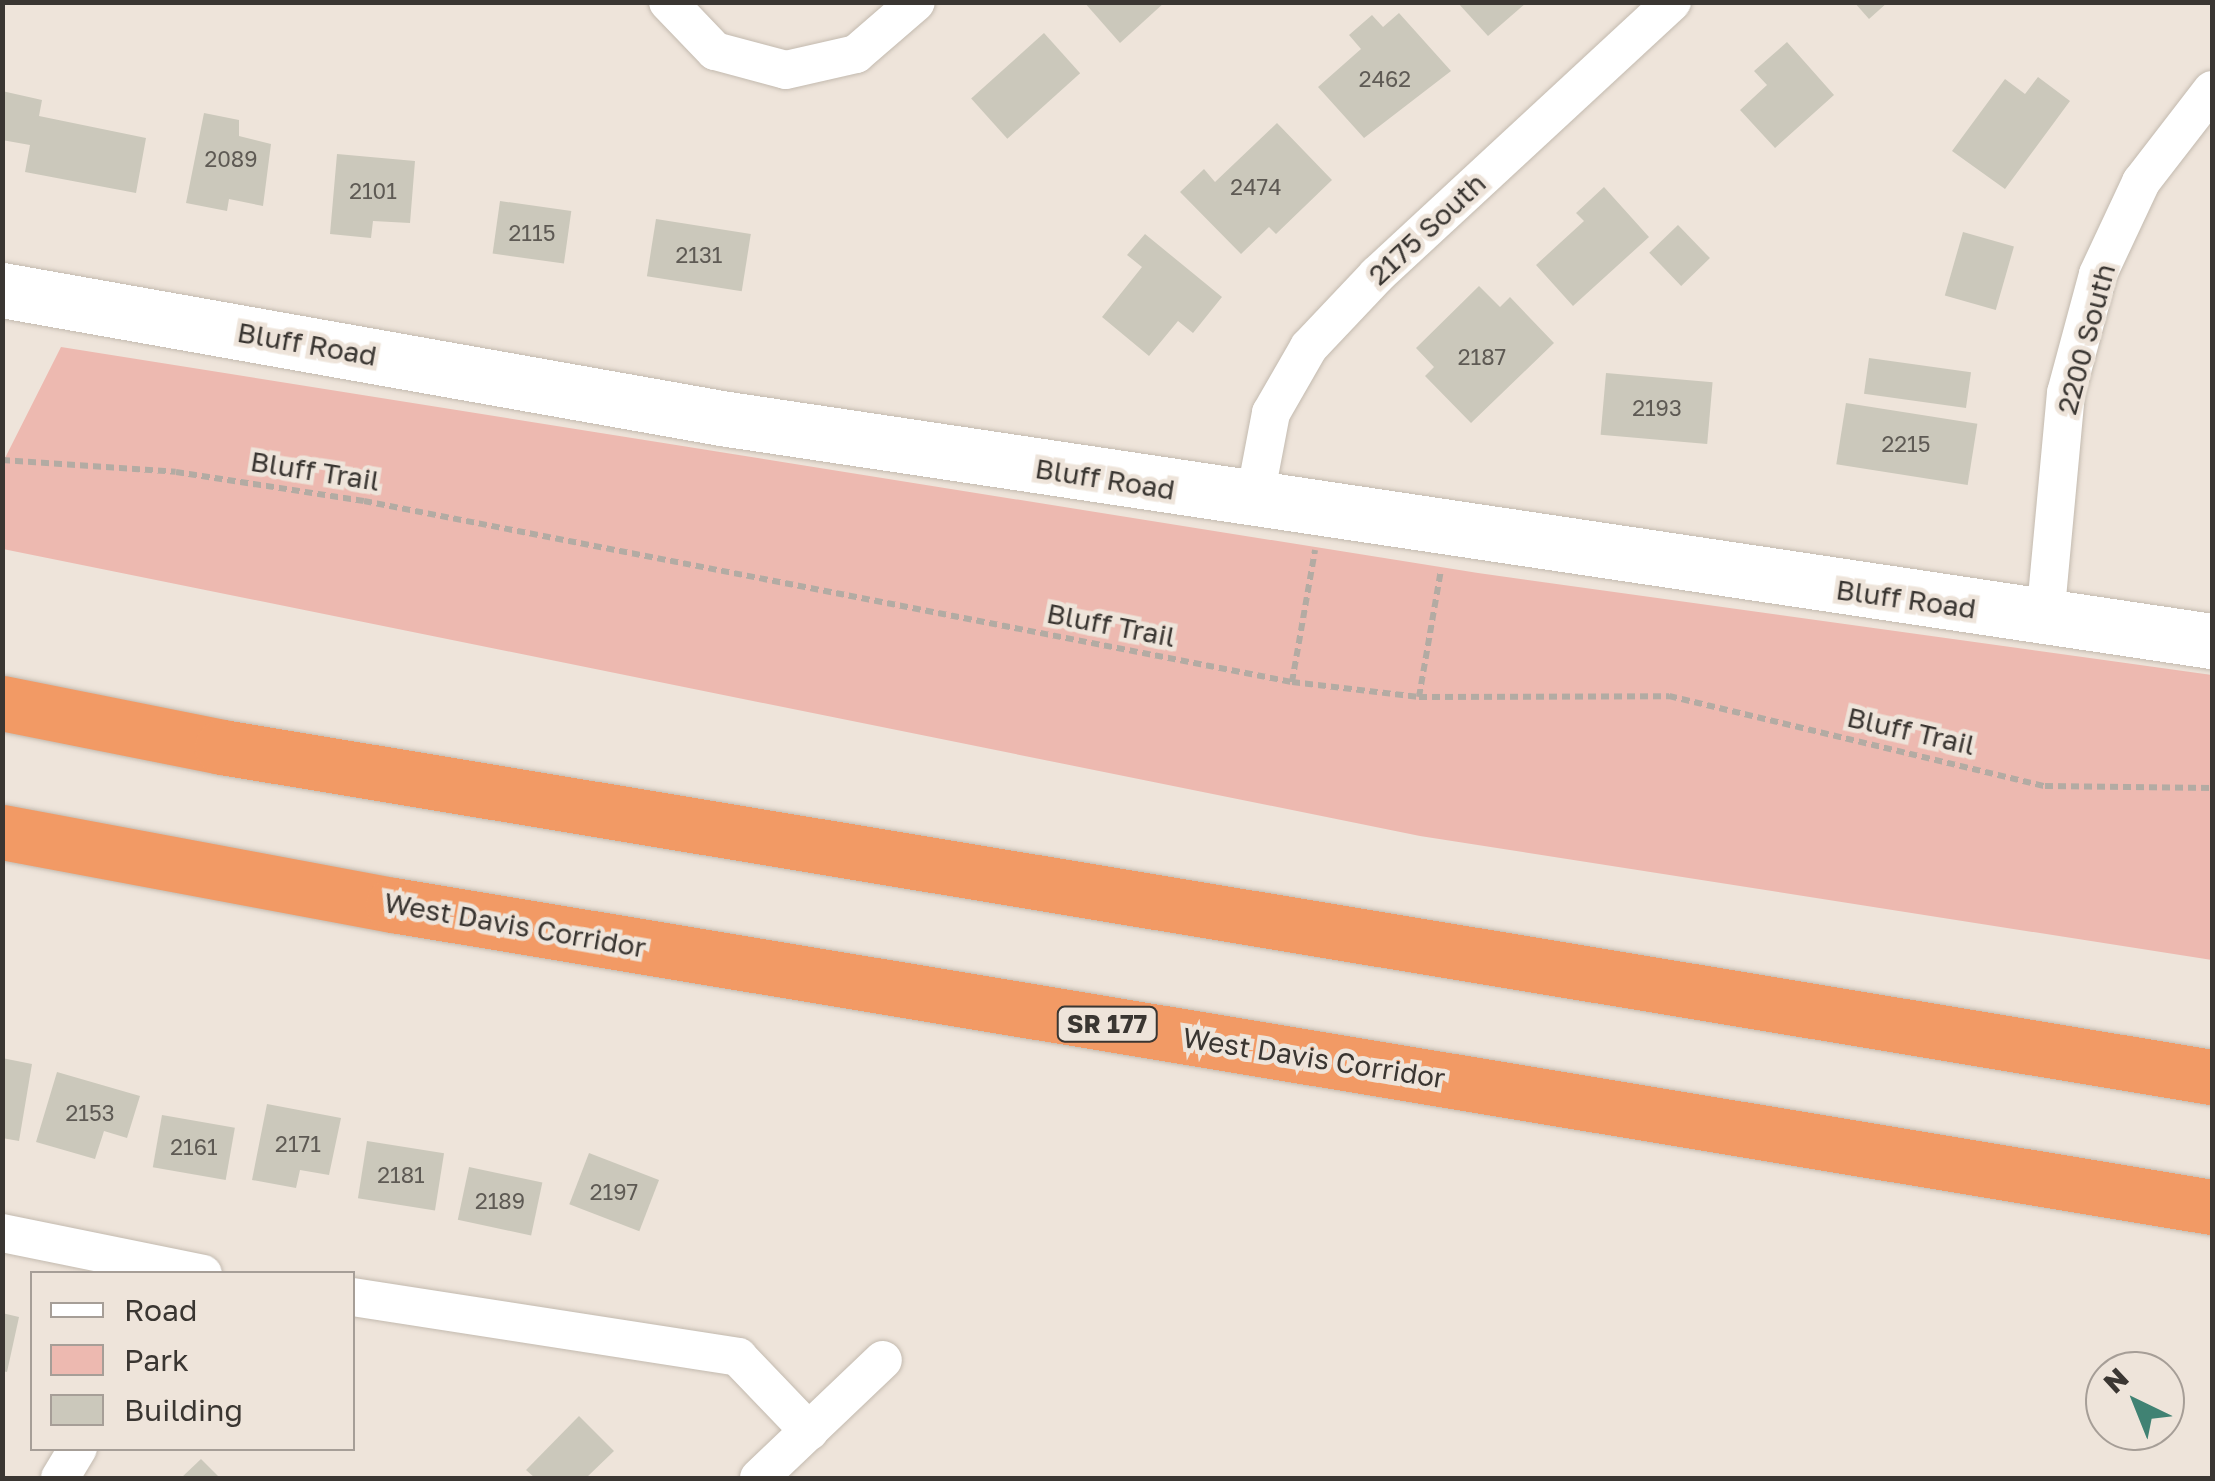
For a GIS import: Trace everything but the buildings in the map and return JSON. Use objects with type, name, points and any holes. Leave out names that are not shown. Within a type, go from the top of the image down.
[{"type":"highway","points":[[2,703],[241,751],[2212,1077]]},
{"type":"highway","name":"West Davis Corridor","points":[[2,832],[393,905],[2212,1206]]},
{"type":"street","points":[[668,2],[715,51],[786,70],[856,54],[916,2]]},
{"type":"street","name":"2175 South","points":[[1254,502],[1271,412],[1309,348],[1376,275],[1672,2]]},
{"type":"street","name":"2200 South","points":[[2045,619],[2066,393],[2098,274],[2141,182],[2212,90]]},
{"type":"street","name":"Bluff Road","points":[[2,290],[721,418],[1448,532],[2212,641]]},
{"type":"street","points":[[2,1233],[140,1269],[165,1271]]},
{"type":"street","points":[[355,1297],[738,1357],[810,1431]]},
{"type":"street","points":[[760,1478],[883,1360]]},
{"type":"street","points":[[60,1478],[76,1451]]},
{"type":"path","name":"Bluff Trail","points":[[2,460],[176,472],[364,501],[1292,682],[1419,696],[1669,696],[2045,786],[2212,788]]},
{"type":"path","points":[[1292,682],[1321,512]]},
{"type":"path","points":[[1419,696],[1448,532]]},
{"type":"green space","points":[[61,347],[1478,573],[2212,675],[2212,960],[1420,836],[3,549],[3,462]]}]
